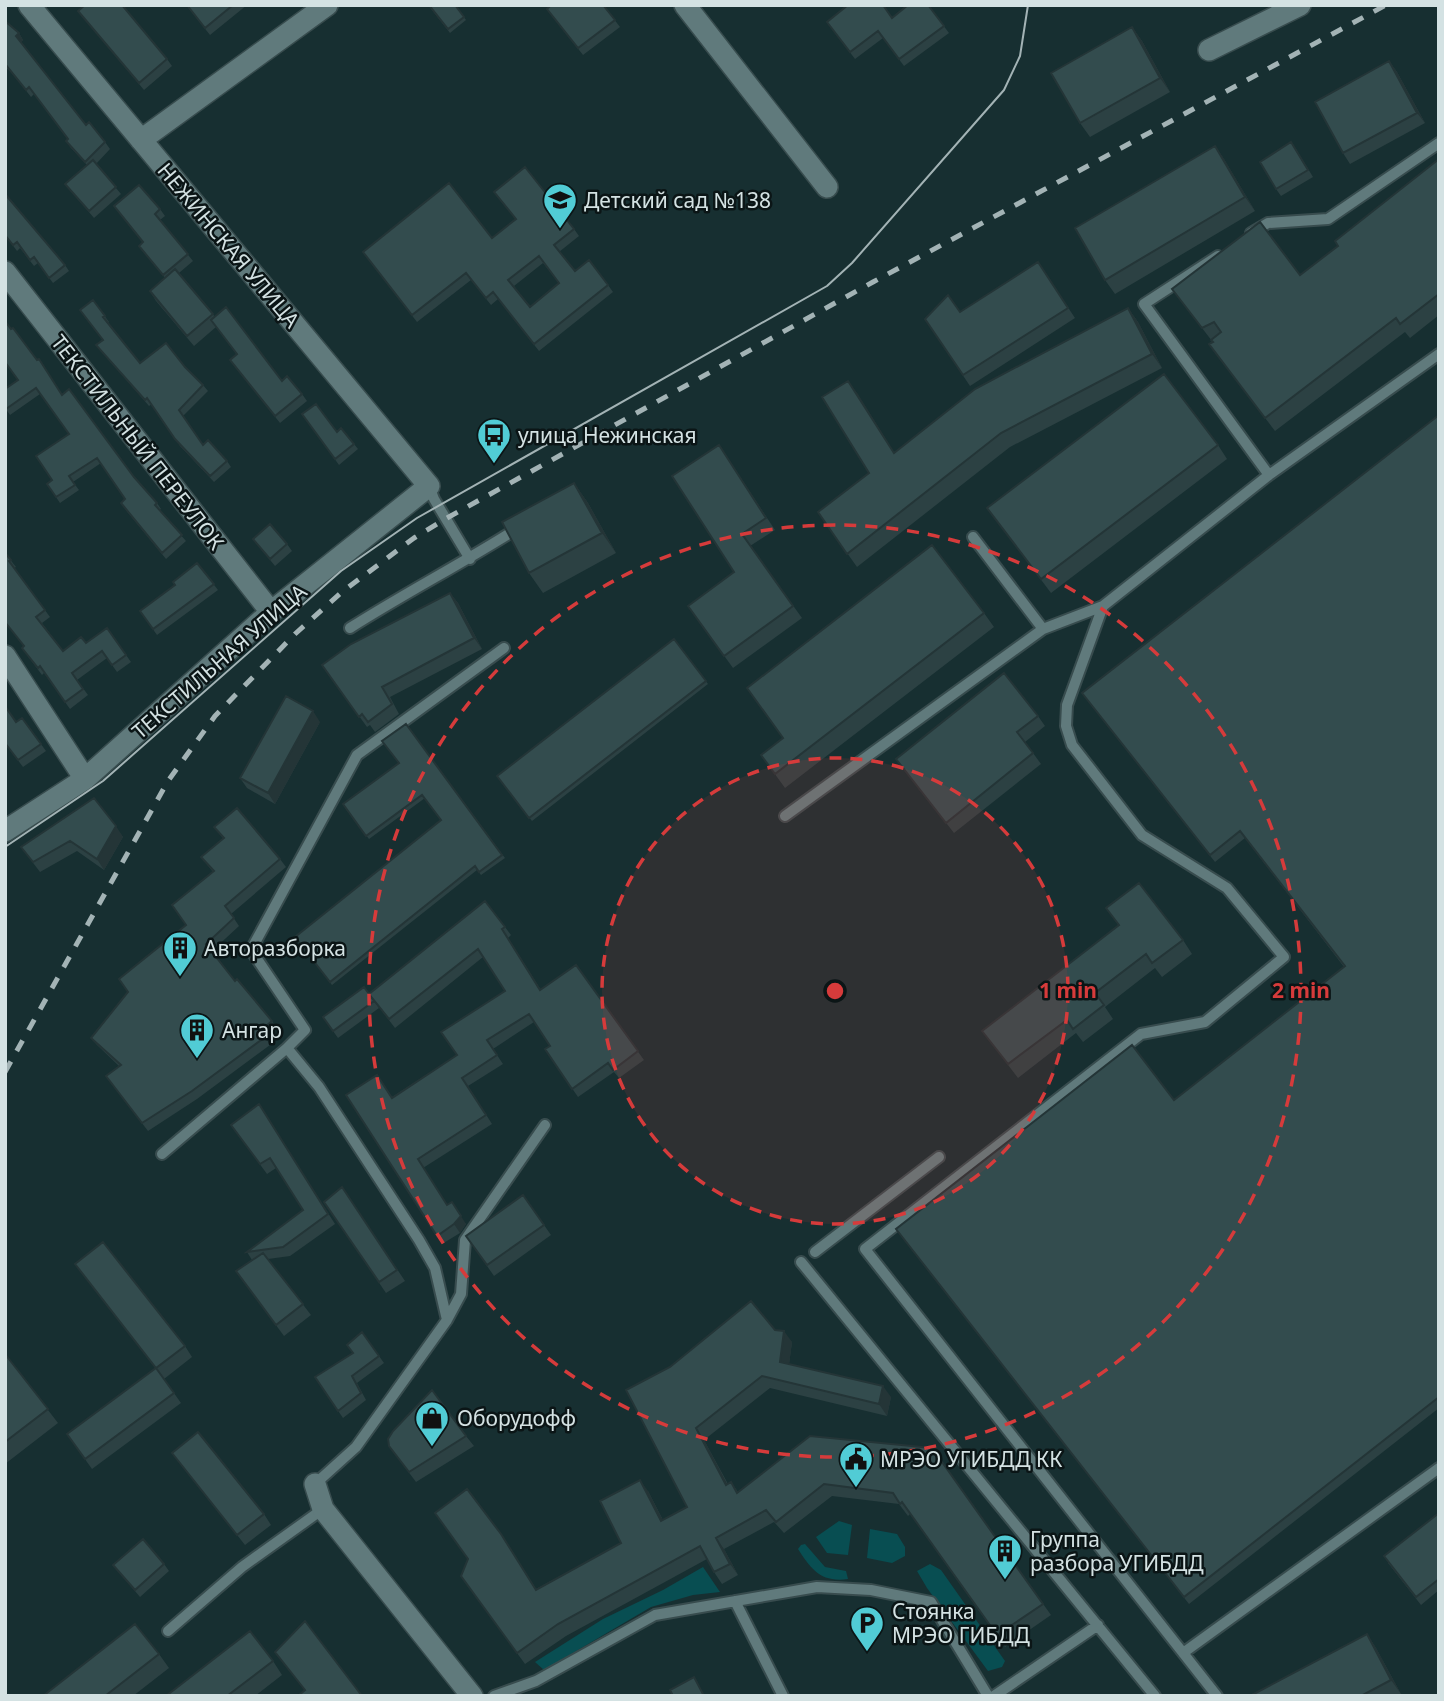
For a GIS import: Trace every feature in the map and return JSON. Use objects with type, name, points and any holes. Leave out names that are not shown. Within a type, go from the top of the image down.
[{"type":"street","name":"НЕЖИНСКАЯ УЛИЦА","points":[[29,5],[429,486]]},
{"type":"street","points":[[141,140],[327,5]]},
{"type":"street","points":[[685,5],[827,187]]},
{"type":"street","points":[[1209,50],[1300,5]]},
{"type":"street","name":"ТЕКСТИЛЬНЫЙ ПЕРЕУЛОК","points":[[5,272],[271,612]]},
{"type":"street","name":"ТЕКСТИЛЬНАЯ УЛИЦА","points":[[5,831],[85,779],[271,612],[429,486]]},
{"type":"street","points":[[5,656],[85,779]]},
{"type":"street","points":[[315,1484],[323,1509],[472,1696]]},
{"type":"lane","points":[[1245,238],[1268,223],[1328,219],[1439,143]]},
{"type":"lane","points":[[1223,252],[1144,304],[1269,475]]},
{"type":"lane","points":[[785,816],[1043,629],[1103,606],[1269,475],[1439,354]]},
{"type":"lane","points":[[429,486],[470,559]]},
{"type":"lane","points":[[350,628],[403,594],[470,559],[525,523]]},
{"type":"lane","points":[[973,537],[1043,629]]},
{"type":"lane","points":[[1103,606],[1066,705],[1066,726],[1072,745],[1142,835],[1227,887],[1284,957],[1205,1022],[1140,1034],[865,1250],[1217,1696]]},
{"type":"lane","points":[[162,1154],[305,1030],[251,950],[357,755],[504,648]]},
{"type":"lane","points":[[287,1048],[319,1087],[419,1240],[435,1268],[447,1320]]},
{"type":"lane","points":[[315,1484],[356,1447],[447,1320],[461,1294],[465,1240],[545,1125]]},
{"type":"lane","points":[[815,1252],[939,1157]]},
{"type":"lane","points":[[801,1262],[1154,1696]]},
{"type":"lane","points":[[1183,1653],[1439,1468]]},
{"type":"lane","points":[[168,1631],[242,1567],[323,1509]]},
{"type":"lane","points":[[494,1696],[536,1681],[655,1615],[817,1587],[871,1590],[931,1602],[988,1696]]},
{"type":"lane","points":[[735,1601],[783,1696]]},
{"type":"lane","points":[[995,1696],[1098,1625]]},
{"type":"shaded area","points":[[839,1521],[852,1525],[848,1555],[827,1553],[816,1537]]},
{"type":"shaded area","points":[[870,1529],[897,1534],[905,1547],[905,1556],[892,1563],[867,1558]]},
{"type":"shaded area","points":[[805,1544],[825,1567],[846,1571],[848,1579],[831,1579],[818,1573],[798,1549]]},
{"type":"shaded area","points":[[930,1564],[941,1570],[1005,1661],[1002,1667],[988,1671],[927,1588],[917,1571]]},
{"type":"shaded area","points":[[703,1567],[720,1592],[693,1595],[651,1607],[544,1670],[535,1662],[603,1619]]},
{"type":"building","points":[[85,5],[122,5],[167,59],[139,83],[78,11]]},
{"type":"building","points":[[187,5],[233,5],[205,28]]},
{"type":"building","points":[[429,5],[455,5],[464,17],[448,29]]},
{"type":"building","points":[[551,5],[603,5],[615,20],[578,48],[547,9]]},
{"type":"building","points":[[848,5],[883,5],[892,18],[908,5],[928,5],[944,26],[899,59],[878,31],[850,52],[827,22]]},
{"type":"building","points":[[5,21],[19,33],[16,36],[86,125],[89,122],[105,142],[85,162],[66,141],[68,139],[29,87],[26,90],[5,64]]},
{"type":"building","points":[[1132,27],[1160,78],[1080,123],[1051,73]]},
{"type":"building","points":[[1389,61],[1417,113],[1343,153],[1315,102]]},
{"type":"building","points":[[1291,142],[1308,170],[1276,189],[1260,162]]},
{"type":"building","points":[[1215,146],[1245,197],[1105,280],[1075,228]]},
{"type":"building","points":[[1439,159],[1439,294],[1400,324],[1396,318],[1265,418],[1209,344],[1221,332],[1214,322],[1202,328],[1172,289],[1260,222],[1300,275],[1338,246],[1335,241]]},
{"type":"building","points":[[93,160],[116,187],[89,211],[65,184]]},
{"type":"building","points":[[525,167],[574,229],[554,245],[575,271],[589,260],[608,285],[534,344],[493,292],[486,298],[466,273],[412,315],[363,252],[449,183],[492,238],[516,219],[494,192]],"holes":[[[539,256],[559,283],[530,307],[508,280]]]},
{"type":"building","points":[[139,185],[160,209],[155,214],[188,254],[163,275],[139,246],[143,242],[114,206]]},
{"type":"building","points":[[5,194],[65,265],[49,278],[34,257],[30,260],[17,242],[13,245],[5,235]]},
{"type":"building","points":[[1038,262],[1068,308],[963,375],[925,319],[948,295],[960,312]]},
{"type":"building","points":[[175,269],[213,314],[187,336],[150,291]]},
{"type":"building","points":[[93,300],[105,316],[103,317],[140,363],[166,343],[203,385],[179,410],[203,445],[208,440],[227,461],[210,476],[175,439],[147,398],[145,400],[96,345],[103,340],[80,310]]},
{"type":"building","points":[[226,307],[282,381],[287,376],[302,394],[275,416],[230,360],[237,354],[211,320]]},
{"type":"building","points":[[1128,308],[1152,354],[1001,433],[847,554],[818,512],[869,473],[822,397],[848,381],[894,453],[975,389]]},
{"type":"building","points":[[5,321],[37,360],[39,359],[62,395],[69,389],[134,477],[157,503],[155,505],[182,535],[162,553],[121,503],[125,499],[97,458],[69,476],[75,485],[56,497],[47,484],[52,480],[36,456],[69,434],[36,388],[5,408],[5,389],[18,380],[5,362]]},
{"type":"building","points":[[1164,374],[1218,445],[1041,579],[987,508]]},
{"type":"building","points":[[316,404],[337,432],[341,428],[354,444],[335,459],[302,414]]},
{"type":"building","points":[[1439,415],[1439,1397],[1184,1597],[896,1229],[1132,1045],[1174,1100],[1345,966],[1240,831],[1210,855],[1082,693]]},
{"type":"building","points":[[719,445],[766,518],[742,534],[793,606],[724,656],[688,606],[734,572],[672,476]]},
{"type":"building","points":[[574,483],[602,533],[529,573],[502,522]]},
{"type":"building","points":[[270,524],[287,544],[270,559],[253,539]]},
{"type":"building","points":[[932,545],[984,613],[775,774],[761,755],[783,738],[747,688]]},
{"type":"building","points":[[5,553],[45,610],[36,617],[63,651],[81,637],[86,643],[107,628],[126,655],[112,665],[102,651],[72,673],[83,689],[65,702],[5,622]]},
{"type":"building","points":[[197,563],[214,584],[153,629],[140,611],[175,585],[173,582]]},
{"type":"building","points":[[450,593],[474,638],[382,687],[392,704],[368,722],[362,714],[359,717],[322,665],[351,644]]},
{"type":"building","points":[[674,639],[706,681],[529,818],[497,776]]},
{"type":"building","points":[[1004,673],[1038,716],[1017,732],[1033,753],[946,823],[896,759]]},
{"type":"building","points":[[286,696],[313,711],[268,793],[240,778]]},
{"type":"building","points":[[5,706],[16,722],[22,718],[41,744],[18,760],[5,743]]},
{"type":"building","points":[[406,724],[502,855],[479,872],[475,866],[330,982],[295,937],[441,820],[422,795],[366,836],[343,804],[399,763],[382,741]]},
{"type":"building","points":[[94,798],[116,826],[97,859],[70,841],[33,862],[21,847]]},
{"type":"building","points":[[237,808],[280,859],[225,906],[234,918],[206,944],[272,1021],[260,1031],[265,1037],[192,1091],[142,1123],[106,1076],[121,1065],[91,1038],[128,992],[119,979],[186,925],[172,905],[214,871],[201,857],[224,838],[214,827]]},
{"type":"building","points":[[1139,883],[1183,940],[1152,963],[1146,954],[1095,993],[1104,1005],[1073,1029],[1067,1020],[1008,1064],[982,1031],[1119,925],[1106,908]]},
{"type":"building","points":[[485,901],[505,927],[502,929],[540,990],[576,965],[638,1051],[613,1070],[608,1063],[572,1089],[545,1049],[550,1046],[529,1014],[487,1040],[497,1055],[462,1078],[486,1115],[418,1159],[447,1205],[452,1202],[461,1216],[437,1236],[346,1095],[377,1075],[392,1098],[457,1055],[441,1032],[505,991],[478,949],[389,1019],[369,994]]},
{"type":"building","points":[[364,987],[374,1001],[333,1031],[323,1017]]},
{"type":"building","points":[[259,1104],[328,1214],[283,1247],[247,1252],[303,1210],[270,1158],[260,1164],[231,1125]]},
{"type":"building","points":[[342,1187],[397,1270],[379,1282],[324,1202]]},
{"type":"building","points":[[523,1195],[544,1225],[487,1265],[466,1236]]},
{"type":"building","points":[[103,1242],[185,1346],[156,1368],[75,1264]]},
{"type":"building","points":[[263,1253],[303,1304],[276,1325],[236,1271]]},
{"type":"building","points":[[751,1301],[775,1330],[784,1331],[780,1362],[883,1386],[879,1404],[762,1376],[696,1428],[726,1485],[731,1482],[737,1493],[810,1436],[932,1448],[1043,1604],[997,1635],[893,1493],[824,1484],[776,1522],[766,1510],[716,1538],[730,1564],[714,1572],[700,1546],[558,1624],[517,1653],[461,1576],[468,1559],[435,1513],[467,1489],[501,1534],[536,1590],[621,1543],[600,1501],[640,1480],[661,1521],[687,1507],[626,1390],[670,1367]]},
{"type":"building","points":[[362,1332],[379,1356],[352,1376],[361,1393],[338,1411],[315,1377],[353,1353],[347,1345]]},
{"type":"building","points":[[5,1354],[48,1409],[5,1442]]},
{"type":"building","points":[[156,1368],[174,1393],[85,1459],[67,1434]]},
{"type":"building","points":[[432,1390],[466,1436],[409,1472],[389,1446],[388,1439]]},
{"type":"building","points":[[198,1432],[264,1514],[237,1535],[172,1453]]},
{"type":"building","points":[[1439,1513],[1439,1579],[1416,1597],[1384,1556]]},
{"type":"building","points":[[143,1539],[164,1564],[135,1590],[113,1565]]},
{"type":"building","points":[[305,1621],[362,1696],[298,1696],[305,1690],[275,1652]]},
{"type":"building","points":[[135,1624],[159,1654],[105,1696],[43,1696]]},
{"type":"building","points":[[250,1631],[273,1661],[227,1696],[166,1696]]},
{"type":"building","points":[[1367,1634],[1391,1680],[1361,1696],[1250,1696]]},
{"type":"building","points":[[694,1677],[704,1696],[673,1696],[670,1690]]},
{"type":"tram line","points":[[5,847],[103,781],[341,571],[417,518],[827,286],[852,263],[1004,90],[1020,56],[1028,5]]},
{"type":"railway","points":[[5,1072],[168,781],[215,716],[295,634],[342,592],[414,538],[447,518],[873,282],[1386,5]]},
{"type":"place","name":"Детский сад №138","points":[[560,230]]},
{"type":"place","name":"улица Нежинская","points":[[494,465]]},
{"type":"place","name":"Авторазборка","points":[[180,978]]},
{"type":"place","name":"Ангар","points":[[197,1060]]},
{"type":"place","name":"Оборудофф","points":[[432,1448]]},
{"type":"place","name":"МРЭО УГИБДД КК","points":[[856,1489]]},
{"type":"place","name":"Группа разбора УГИБДД","points":[[1005,1581]]},
{"type":"place","name":"Стоянка МРЭО ГИБДД","points":[[867,1653]]}]
